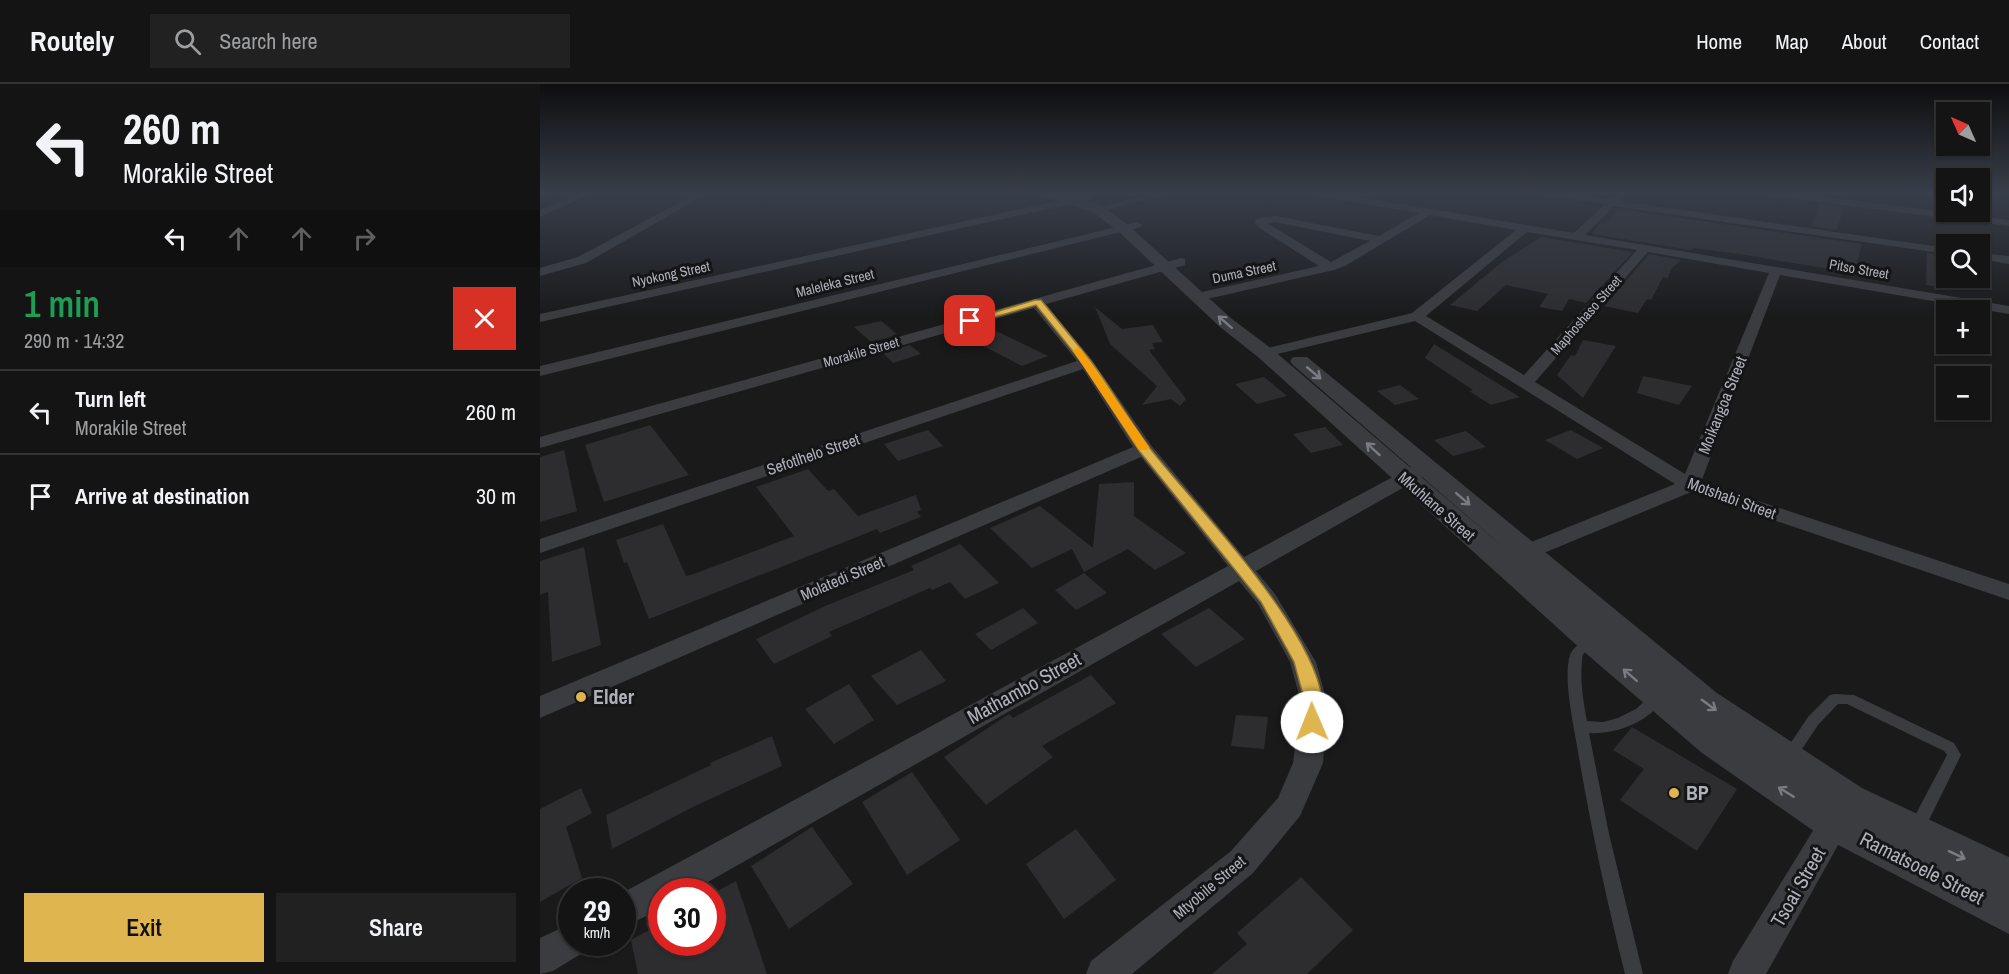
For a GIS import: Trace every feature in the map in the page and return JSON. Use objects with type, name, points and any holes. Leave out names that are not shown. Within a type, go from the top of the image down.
[{"type":"street","points":[[540,272],[582,260],[630,234]]},
{"type":"street","name":"Nyokong Street","points":[[540,318],[936,234]]},
{"type":"street","name":"Maleleka Street","points":[[540,371],[1103,234]]},
{"type":"street","name":"Mkuhlane Street","points":[[1138,234],[1416,473],[1527,552],[1705,702],[1787,760],[1842,811]]},
{"type":"street","name":"Duma Street","points":[[1276,234],[1330,267]]},
{"type":"street","name":"Duma Street","points":[[1348,234],[1380,240]]},
{"type":"street","name":"Duma Street","points":[[1208,295],[1330,267],[1348,260],[1391,234]]},
{"type":"street","points":[[1275,351],[1417,316],[1518,234]]},
{"type":"street","name":"Pitso Street","points":[[1560,234],[2009,310]]},
{"type":"street","points":[[1828,234],[1936,249]]},
{"type":"street","name":"Maphoshaso Street","points":[[1526,383],[1646,247]]},
{"type":"street","points":[[1990,257],[2009,260]]},
{"type":"street","name":"Morakile Street","points":[[540,443],[1173,264]]},
{"type":"street","name":"Moikangoa Street","points":[[1690,485],[1776,270]]},
{"type":"street","name":"Mtyobile Street","points":[[1038,302],[1087,363],[1144,449],[1267,600],[1303,662],[1314,702],[1308,763],[1289,807],[1242,862],[1104,974]]},
{"type":"street","name":"Motshabi Street","points":[[1417,316],[1690,485],[2009,592]]},
{"type":"street","name":"Sefotlhelo Street","points":[[540,546],[1087,363]]},
{"type":"street","name":"Molatedi Street","points":[[540,707],[1144,449]]},
{"type":"street","name":"Mkuhlane Street","points":[[1416,473],[1501,562],[1657,698],[1714,743],[1842,811]]},
{"type":"street","name":"Mathambo Street","points":[[636,904],[1241,567],[1416,473]]},
{"type":"street","points":[[1501,562],[1690,485]]},
{"type":"street","name":"Ramatsoele Street","points":[[1842,811],[1914,833],[2009,878]]},
{"type":"street","name":"Ramatsoele Street","points":[[1842,811],[2009,913]]},
{"type":"street","name":"Tsoai Street","points":[[1746,974],[1842,811]]},
{"type":"street","points":[[540,958],[558,948]]},
{"type":"lane","points":[[1617,630],[1582,647],[1576,656],[1576,676],[1581,726],[1611,883],[1634,974]]},
{"type":"lane","points":[[1581,726],[1598,729],[1621,724],[1647,708],[1657,698]]},
{"type":"lane","points":[[1787,760],[1813,721],[1835,699],[1849,699],[1949,747],[1954,755],[1914,833]]},
{"type":"building","points":[[1592,234],[1789,234],[1862,244],[1854,273],[1739,254],[1694,248],[1691,250]]},
{"type":"building","points":[[1541,237],[1633,252],[1586,303],[1569,299],[1562,311],[1539,307],[1548,294],[1506,285],[1477,311],[1450,305],[1502,262]]},
{"type":"building","points":[[1927,253],[1936,254],[1936,287],[1926,285]]},
{"type":"building","points":[[1649,254],[1681,260],[1671,269],[1668,278],[1663,277],[1651,300],[1647,299],[1638,313],[1604,306]]},
{"type":"building","points":[[1095,307],[1122,329],[1153,325],[1163,342],[1152,343],[1155,349],[1149,350],[1186,399],[1180,406],[1171,399],[1142,405],[1157,386],[1110,344]]},
{"type":"building","points":[[881,321],[898,335],[871,342],[854,327]]},
{"type":"building","points":[[988,327],[1048,356],[1022,366],[962,335]]},
{"type":"building","points":[[1583,340],[1616,346],[1583,398],[1557,375],[1571,355],[1575,356]]},
{"type":"building","points":[[1434,344],[1520,397],[1491,405],[1425,358]]},
{"type":"building","points":[[910,345],[921,354],[893,363],[883,353]]},
{"type":"building","points":[[1643,376],[1692,386],[1679,405],[1637,393]]},
{"type":"building","points":[[1264,377],[1287,396],[1257,404],[1235,384]]},
{"type":"building","points":[[1400,385],[1419,399],[1395,405],[1377,391]]},
{"type":"building","points":[[650,425],[689,475],[604,502],[585,445]]},
{"type":"building","points":[[1325,427],[1343,445],[1311,453],[1293,434]]},
{"type":"building","points":[[928,430],[943,446],[898,461],[884,444]]},
{"type":"building","points":[[1571,430],[1603,448],[1577,459],[1545,440]]},
{"type":"building","points":[[1466,431],[1486,447],[1453,456],[1434,440]]},
{"type":"building","points":[[564,450],[577,511],[540,522],[540,457]]},
{"type":"building","points":[[808,469],[828,491],[834,489],[858,516],[916,495],[921,510],[917,512],[921,517],[880,533],[877,529],[649,619],[616,540],[663,524],[686,576],[694,574],[794,536],[756,487]]},
{"type":"building","points":[[1134,482],[1134,516],[1186,553],[1155,570],[1128,549],[1084,572],[1072,549],[1032,568],[990,528],[1040,506],[1093,548],[1099,484]]},
{"type":"building","points":[[960,544],[999,583],[965,599],[950,582],[932,590],[930,588],[829,632],[832,636],[774,664],[756,639],[825,606],[914,570],[911,566]]},
{"type":"building","points":[[584,547],[601,645],[552,662],[548,592],[540,595],[540,561]]},
{"type":"building","points":[[1084,573],[1107,593],[1076,610],[1055,590]]},
{"type":"building","points":[[1023,608],[1038,623],[991,650],[975,634]]},
{"type":"building","points":[[1209,608],[1245,639],[1196,667],[1161,634]]},
{"type":"building","points":[[921,650],[946,681],[897,705],[871,676]]},
{"type":"building","points":[[1091,675],[1116,703],[1042,746],[1053,757],[986,805],[944,757],[1009,714],[1013,718]]},
{"type":"building","points":[[849,684],[874,720],[834,744],[805,709]]},
{"type":"building","points":[[1236,715],[1268,717],[1264,749],[1231,746]]},
{"type":"building","points":[[1632,727],[1737,789],[1697,851],[1620,800],[1644,769],[1613,750]]},
{"type":"building","points":[[772,736],[782,766],[695,806],[612,849],[606,815],[711,765],[710,763]]},
{"type":"building","points":[[912,772],[960,840],[907,875],[862,802]]},
{"type":"building","points":[[581,788],[592,813],[566,827],[582,878],[558,878],[558,892],[540,902],[540,809]]},
{"type":"building","points":[[812,827],[853,884],[789,929],[751,866]]},
{"type":"building","points":[[1076,829],[1116,880],[1064,919],[1026,864]]},
{"type":"building","points":[[1301,877],[1353,930],[1307,974],[1212,974],[1247,944],[1237,933]]},
{"type":"building","points":[[736,881],[767,974],[638,974],[634,956],[636,937],[648,931],[648,956],[726,956],[726,886]]},
{"type":"slow traffic","points":[[1077,351],[1143,447]]},
{"type":"place","name":"Elder","points":[[581,697]]},
{"type":"place","name":"BP","points":[[1674,793]]},
{"type":"route","points":[[970,321],[1038,302],[1087,363],[1144,449],[1267,600],[1303,662],[1314,702],[1312,722]]}]
